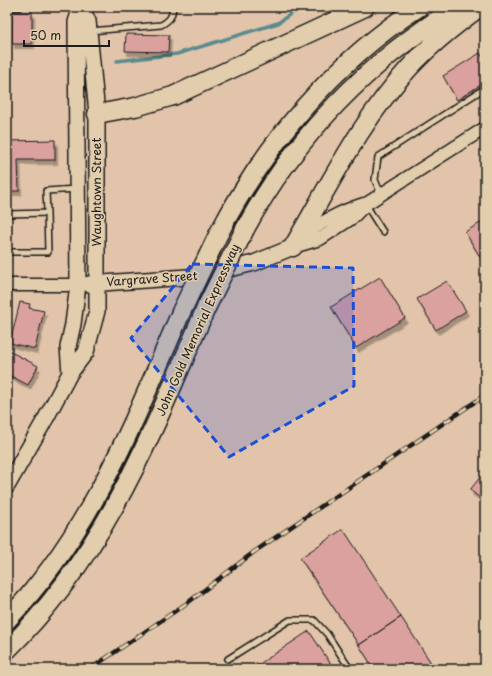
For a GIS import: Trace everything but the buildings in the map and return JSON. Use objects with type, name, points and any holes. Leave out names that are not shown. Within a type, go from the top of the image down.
[{"type":"highway","points":[[97,114],[135,107],[173,96],[365,7]]},
{"type":"highway","name":"John Gold Memorial Expressway","points":[[7,620],[53,566],[87,514],[126,440],[182,310],[219,233],[254,172],[292,122],[314,97],[361,52],[419,7]]},
{"type":"highway","name":"John Gold Memorial Expressway","points":[[7,650],[28,628],[70,578],[105,525],[148,442],[206,306],[245,229],[276,178],[329,111],[374,67],[424,29],[458,7]]},
{"type":"highway","points":[[293,247],[364,128],[392,88],[445,33],[480,7]]},
{"type":"main road","name":"Waughtown Street","points":[[7,486],[70,373],[86,352],[97,311],[97,114],[88,21],[81,7]]},
{"type":"main road","name":"Waughtown Street","points":[[70,373],[68,347],[73,324],[78,285],[76,22],[81,7]]},
{"type":"main road","points":[[77,126],[97,114]]},
{"type":"main road","name":"Vargrave Street","points":[[78,285],[184,278],[207,275],[254,263],[293,247]]},
{"type":"street","name":"Vargrave Street","points":[[293,247],[313,228],[347,210],[366,204],[485,128]]},
{"type":"street","name":"Vargrave Street","points":[[7,285],[78,285]]},
{"type":"lane","points":[[7,7],[20,7]]},
{"type":"lane","points":[[89,31],[161,25],[168,21],[172,16],[173,7]]},
{"type":"lane","points":[[381,194],[375,180],[378,157],[485,88]]},
{"type":"lane","points":[[7,252],[48,252],[46,191],[78,189]]},
{"type":"lane","points":[[366,204],[383,232]]},
{"type":"lane","points":[[7,214],[47,213]]},
{"type":"lane","points":[[228,659],[290,620],[314,620],[327,634],[350,669]]},
{"type":"highlighted area","points":[[192,264],[353,268],[354,386],[229,457],[131,338]]},
{"type":"waterway","points":[[117,61],[177,54],[278,23],[300,7]]},
{"type":"railway","points":[[90,669],[190,601],[254,552],[485,395]]}]
